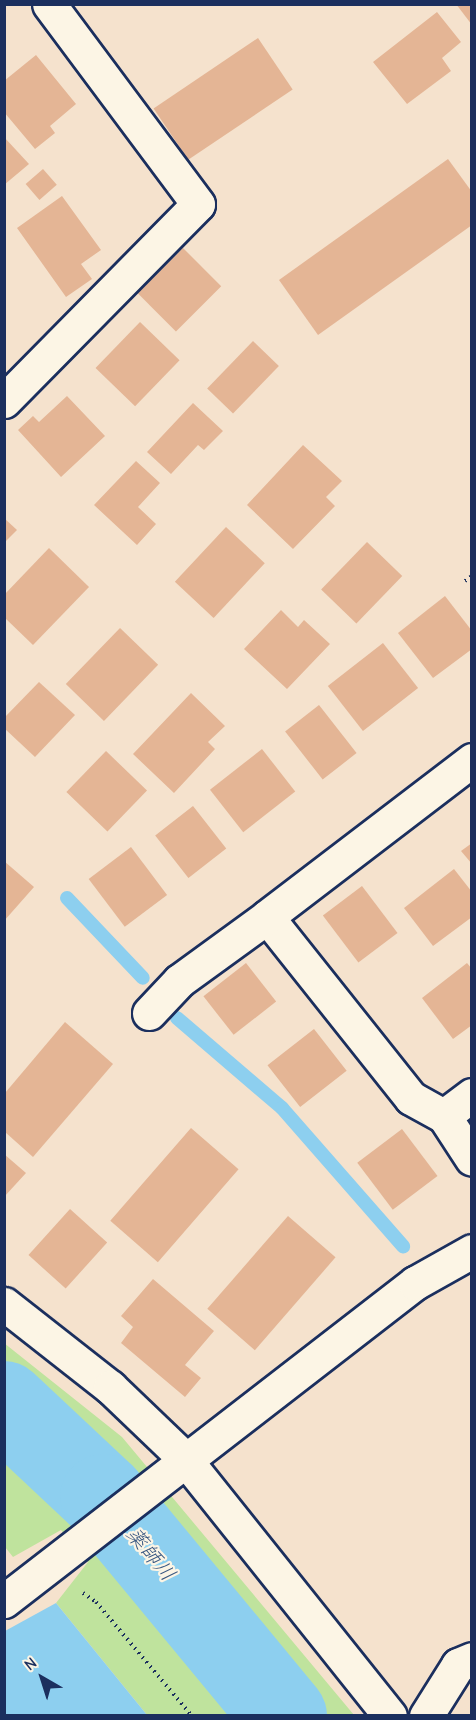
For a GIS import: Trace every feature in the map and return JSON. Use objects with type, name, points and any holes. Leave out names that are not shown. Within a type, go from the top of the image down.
[{"type":"street","points":[[4,401],[198,204],[49,4]]},
{"type":"street","points":[[149,1013],[178,981],[267,917],[471,760]]},
{"type":"street","points":[[267,917],[411,1098],[444,1116],[471,1159]]},
{"type":"street","points":[[444,1116],[471,1095]]},
{"type":"street","points":[[4,1602],[415,1283],[471,1251]]},
{"type":"street","points":[[4,1304],[110,1387],[174,1468],[390,1716]]},
{"type":"street","points":[[426,1716],[458,1665],[471,1659]]},
{"type":"path","points":[[465,581],[471,576]]},
{"type":"path","points":[[59,1560],[192,1716]]},
{"type":"green space","points":[[4,1343],[122,1437],[354,1715],[311,1715],[78,1428],[5,1371]]},
{"type":"green space","points":[[4,1440],[62,1484],[248,1715],[147,1715],[56,1603],[88,1562],[61,1530],[13,1557],[5,1547]]},
{"type":"water","points":[[56,1603],[147,1715],[5,1715],[5,1631]]},
{"type":"building","points":[[456,4],[472,4],[472,25]]},
{"type":"building","points":[[437,12],[461,42],[442,58],[451,71],[407,104],[373,62]]},
{"type":"building","points":[[258,38],[293,89],[188,160],[154,108]]},
{"type":"building","points":[[36,55],[76,104],[50,126],[55,133],[35,149],[4,112],[4,81]]},
{"type":"building","points":[[4,137],[29,164],[4,185]]},
{"type":"building","points":[[448,159],[472,192],[472,225],[318,335],[279,280]]},
{"type":"building","points":[[43,169],[57,185],[39,200],[26,184]]},
{"type":"building","points":[[62,196],[101,250],[81,264],[92,279],[66,297],[17,228]]},
{"type":"building","points":[[183,248],[221,286],[176,331],[138,293]]},
{"type":"building","points":[[140,322],[180,360],[135,406],[96,368]]},
{"type":"building","points":[[253,341],[279,366],[233,413],[207,388]]},
{"type":"building","points":[[67,396],[105,436],[61,477],[18,430],[33,416],[39,422]]},
{"type":"building","points":[[193,403],[223,431],[204,450],[198,445],[171,474],[147,452]]},
{"type":"building","points":[[303,445],[342,481],[326,497],[335,506],[293,549],[247,505]]},
{"type":"building","points":[[136,461],[160,483],[138,507],[156,524],[137,545],[94,505]]},
{"type":"building","points":[[4,518],[17,530],[4,543]]},
{"type":"building","points":[[226,527],[265,563],[214,618],[175,582]]},
{"type":"building","points":[[367,542],[402,576],[356,624],[321,589]]},
{"type":"building","points":[[49,548],[89,587],[33,645],[4,617],[4,595]]},
{"type":"building","points":[[445,596],[472,631],[472,649],[433,678],[398,633]]},
{"type":"building","points":[[281,610],[298,627],[304,620],[330,644],[287,689],[244,649]]},
{"type":"building","points":[[120,628],[158,665],[104,721],[66,684]]},
{"type":"building","points":[[383,643],[418,688],[363,731],[328,686]]},
{"type":"building","points":[[39,682],[75,715],[35,757],[4,728],[4,718]]},
{"type":"building","points":[[191,693],[225,726],[208,742],[215,749],[174,793],[133,754]]},
{"type":"building","points":[[319,705],[357,753],[323,780],[285,731]]},
{"type":"building","points":[[262,749],[295,792],[243,832],[210,790]]},
{"type":"building","points":[[106,751],[147,791],[107,832],[66,792]]},
{"type":"building","points":[[193,806],[226,849],[188,878],[155,836]]},
{"type":"building","points":[[472,843],[472,864],[461,851]]},
{"type":"building","points":[[131,847],[167,895],[125,927],[89,879]]},
{"type":"building","points":[[4,861],[34,887],[4,921]]},
{"type":"building","points":[[454,869],[472,892],[472,917],[433,946],[404,908]]},
{"type":"building","points":[[362,886],[398,933],[358,963],[323,915]]},
{"type":"building","points":[[246,963],[276,1002],[234,1035],[203,996]]},
{"type":"building","points":[[467,963],[472,969],[472,1025],[453,1039],[422,998]]},
{"type":"building","points":[[65,1022],[113,1064],[33,1157],[5,1132],[5,1093]]},
{"type":"building","points":[[314,1029],[347,1071],[300,1107],[268,1065]]},
{"type":"building","points":[[191,1128],[239,1169],[158,1262],[110,1221]]},
{"type":"building","points":[[402,1129],[438,1176],[393,1210],[357,1163]]},
{"type":"building","points":[[4,1154],[26,1173],[4,1197]]},
{"type":"building","points":[[70,1209],[107,1242],[66,1289],[29,1255]]},
{"type":"building","points":[[288,1216],[336,1257],[255,1350],[207,1309]]},
{"type":"building","points":[[153,1279],[214,1331],[185,1365],[201,1378],[185,1397],[121,1343],[133,1327],[121,1316]]},
{"type":"waterway","points":[[67,898],[143,978]]},
{"type":"waterway","points":[[177,1018],[282,1108],[403,1246]]},
{"type":"waterway","name":"薬師川","points":[[4,1404],[103,1497],[284,1716]]}]
